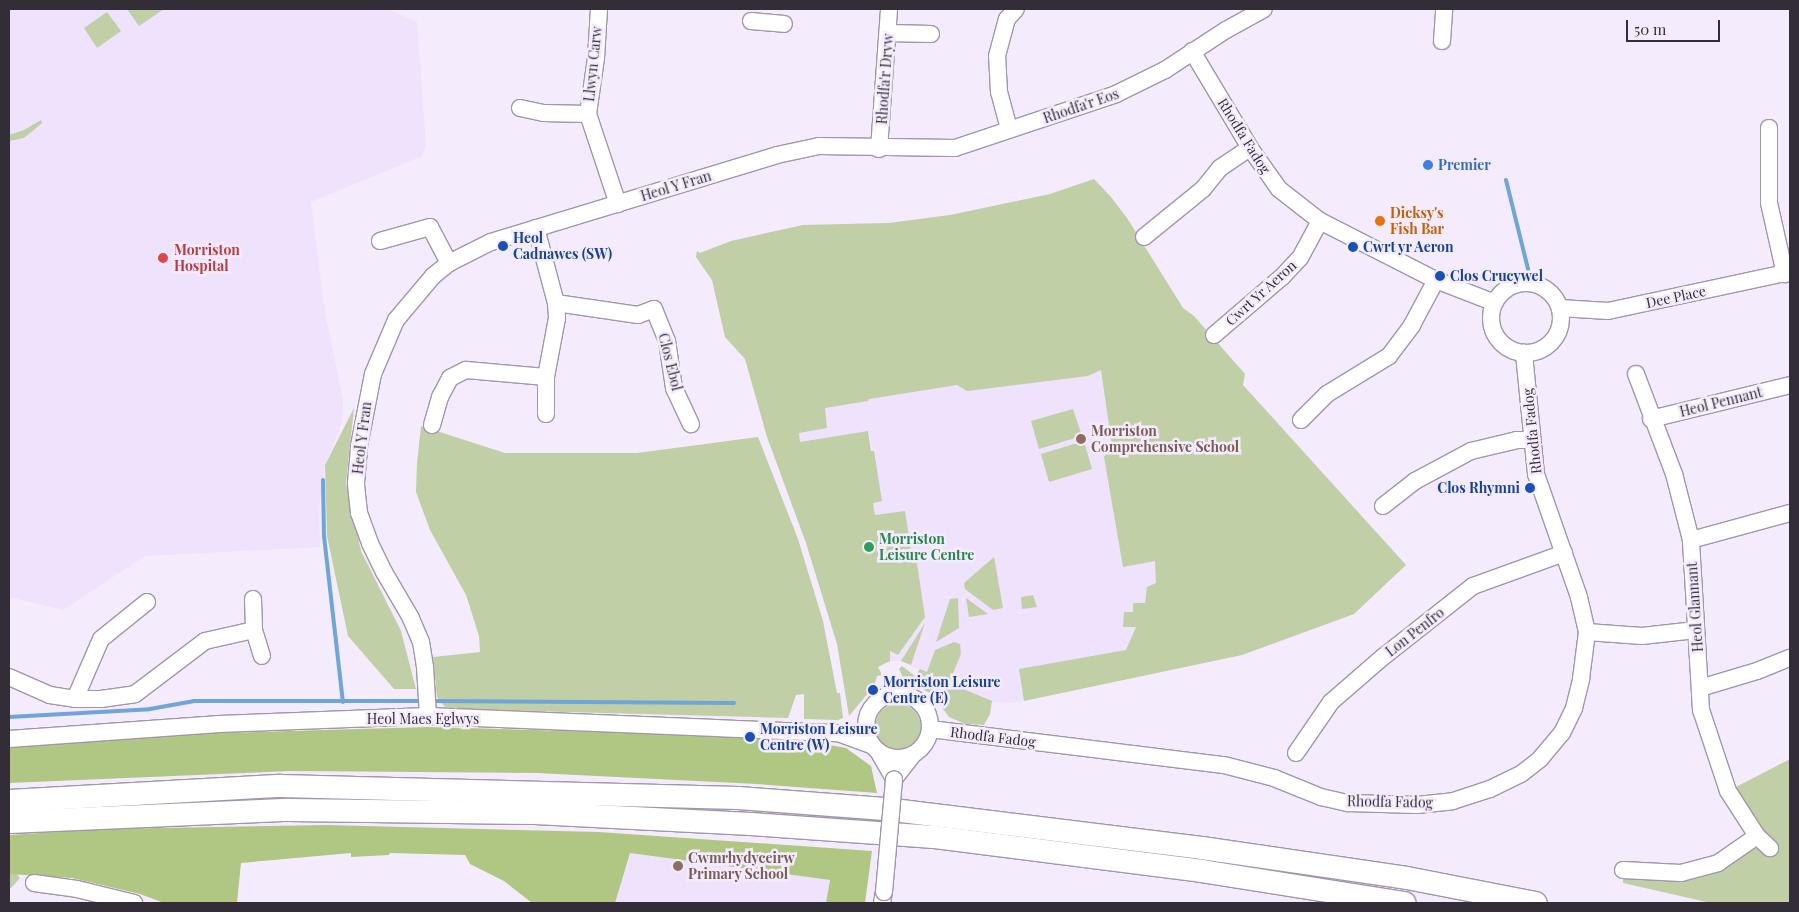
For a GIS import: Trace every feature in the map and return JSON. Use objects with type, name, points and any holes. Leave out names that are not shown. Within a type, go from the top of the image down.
[{"type":"highway","points":[[9,801],[281,786],[748,798],[885,809],[1202,848],[1407,878],[1536,903]]},
{"type":"highway","points":[[9,822],[289,810],[535,813],[752,824],[944,838],[1202,871],[1404,903]]},
{"type":"street","name":"Llwyn Carw","points":[[597,9],[596,58],[588,114],[618,204]]},
{"type":"street","name":"Rhodfa'r Dryw","points":[[879,149],[889,33],[889,9]]},
{"type":"street","points":[[1009,129],[999,92],[997,56],[1007,19],[1016,9]]},
{"type":"street","name":"Rhodfa'r Eos","points":[[879,149],[955,148],[1116,94],[1165,70],[1192,51],[1264,9]]},
{"type":"street","points":[[1442,41],[1444,9]]},
{"type":"street","points":[[750,21],[774,18]]},
{"type":"street","points":[[889,33],[931,34]]},
{"type":"street","name":"Rhodfa Fadog","points":[[1192,51],[1250,148],[1279,189],[1320,221],[1436,280],[1495,303]]},
{"type":"street","points":[[520,108],[543,113],[588,114]]},
{"type":"street","points":[[1769,128],[1769,202],[1788,273]]},
{"type":"street","name":"Heol Y Fran","points":[[428,716],[425,667],[421,642],[411,618],[384,572],[370,543],[360,514],[356,483],[358,446],[373,374],[396,320],[433,276],[449,263],[491,242],[777,155],[819,146],[879,149]]},
{"type":"street","points":[[1144,237],[1202,189],[1220,168],[1250,148]]},
{"type":"street","name":"Cwrt Yr Aeron","points":[[1214,335],[1282,277],[1300,258],[1320,221]]},
{"type":"street","points":[[380,241],[430,226],[449,263]]},
{"type":"street","points":[[536,228],[556,303],[557,318],[555,337],[546,377],[546,414]]},
{"type":"street","name":"Dee Place","points":[[1560,308],[1608,311],[1788,273]]},
{"type":"street","points":[[1301,420],[1327,394],[1389,356],[1412,325],[1436,280]]},
{"type":"street","points":[[1533,284],[1548,291],[1560,308],[1561,320],[1557,336],[1549,345],[1539,351],[1524,353],[1512,350],[1502,344],[1494,332],[1491,320],[1495,303],[1502,293],[1512,286],[1533,284]]},
{"type":"street","name":"Clos Ebol","points":[[556,303],[638,314],[654,309],[667,341],[674,388],[691,424]]},
{"type":"street","name":"Rhodfa Fadog","points":[[930,729],[1224,765],[1274,778],[1320,797],[1348,803],[1417,805],[1453,801],[1490,789],[1521,774],[1540,759],[1562,734],[1574,708],[1582,679],[1587,632],[1579,597],[1541,494],[1532,440],[1524,353]]},
{"type":"street","points":[[432,425],[440,397],[450,378],[466,370],[546,377]]},
{"type":"street","name":"Heol Glannant","points":[[1636,374],[1674,474],[1691,540],[1702,710],[1728,791],[1757,836],[1770,848]]},
{"type":"street","name":"Heol Pennant","points":[[1652,419],[1790,385]]},
{"type":"street","points":[[1383,506],[1415,480],[1471,451],[1517,440],[1532,440]]},
{"type":"street","points":[[1691,540],[1790,513]]},
{"type":"street","name":"Lon Penfro","points":[[1296,753],[1331,702],[1383,657],[1473,586],[1564,553]]},
{"type":"street","points":[[253,599],[254,630],[262,656]]},
{"type":"street","points":[[75,699],[101,639],[147,602]]},
{"type":"street","points":[[9,677],[50,695],[75,699],[101,699],[135,694],[205,641],[254,630]]},
{"type":"street","points":[[1587,632],[1642,636],[1696,630]]},
{"type":"street","points":[[1700,688],[1757,671],[1790,658]]},
{"type":"street","name":"Heol Maes Eglwys","points":[[838,733],[867,718],[870,710],[880,700],[900,694],[913,698],[924,706],[930,719],[930,729]]},
{"type":"street","name":"Heol Maes Eglwys","points":[[9,739],[219,724],[428,716],[838,733],[875,748],[891,758],[913,755]]},
{"type":"street","points":[[867,718],[866,732],[894,779]]},
{"type":"street","points":[[883,898],[894,779],[913,755],[924,745],[930,729]]},
{"type":"street","points":[[1623,870],[1681,873],[1718,863],[1757,836]]},
{"type":"street","points":[[34,883],[77,889],[134,903]]},
{"type":"shaded area","name":"Morriston Hospital","points":[[9,9],[387,9],[417,22],[426,147],[422,156],[311,202],[325,313],[343,400],[342,422],[325,465],[319,506],[320,547],[145,556],[63,610],[9,597]]},
{"type":"shaded area","name":"Morriston Comprehensive School","points":[[1094,179],[1127,218],[1183,308],[1194,316],[1245,374],[1243,385],[1406,565],[1354,614],[1242,655],[1012,703],[987,701],[901,661],[890,661],[890,651],[898,655],[925,617],[917,564],[913,562],[905,511],[875,516],[873,502],[882,500],[869,431],[800,442],[799,433],[767,437],[745,359],[725,337],[712,280],[696,257],[697,251],[700,253],[731,241],[803,225],[889,223],[950,215],[1050,194]]},
{"type":"shaded area","name":"Cwmrhydyceirw Primary School","points":[[630,853],[830,880],[826,903],[615,903]]},
{"type":"green space","points":[[127,9],[164,9],[139,26]]},
{"type":"green space","points":[[107,12],[121,31],[97,48],[84,28]]},
{"type":"green space","points":[[41,120],[42,123],[24,138],[9,141],[9,135],[24,130]]},
{"type":"green space","name":"Morriston Comprehensive School","points":[[1094,179],[1127,218],[1183,308],[1194,316],[1245,374],[1243,385],[1406,565],[1354,614],[1242,655],[1024,701],[1019,669],[1126,650],[1136,627],[1123,627],[1124,612],[1133,612],[1133,603],[1145,603],[1147,587],[1156,583],[1155,561],[1123,567],[1104,457],[1112,446],[1101,370],[1088,376],[967,391],[957,385],[825,408],[827,428],[799,433],[800,442],[868,431],[871,451],[874,451],[882,501],[873,503],[875,515],[905,511],[913,562],[917,563],[925,617],[898,655],[890,651],[890,661],[878,667],[882,675],[877,676],[874,686],[849,716],[837,644],[806,543],[767,437],[745,359],[725,337],[712,280],[696,257],[697,251],[700,253],[731,241],[803,225],[889,223],[950,215],[1050,194]]},
{"type":"green space","points":[[354,408],[346,483],[361,551],[401,631],[416,689],[394,689],[348,636],[327,536],[325,465]]},
{"type":"green space","points":[[1073,409],[1082,436],[1039,449],[1031,421]]},
{"type":"green space","points":[[421,426],[505,453],[637,453],[758,437],[798,539],[823,621],[837,693],[840,693],[843,718],[838,720],[804,719],[804,694],[796,695],[788,718],[457,709],[445,707],[437,697],[433,657],[480,652],[479,636],[466,595],[430,530],[416,492]]},
{"type":"green space","points":[[1084,441],[1092,469],[1049,482],[1041,454]]},
{"type":"green space","points":[[994,557],[1003,608],[993,610],[965,589],[964,583]]},
{"type":"green space","points":[[1033,595],[1037,607],[1022,609],[1021,597]]},
{"type":"green space","points":[[958,598],[959,628],[936,642],[950,599]]},
{"type":"green space","points":[[966,598],[988,614],[969,617]]},
{"type":"green space","points":[[925,623],[911,665],[901,661]]},
{"type":"green space","points":[[954,642],[960,644],[961,654],[949,683],[992,701],[990,714],[984,725],[965,724],[949,717],[933,695],[919,687],[923,677],[917,673],[920,669],[927,672],[935,650]]},
{"type":"green space","points":[[902,666],[919,679],[916,684],[904,680],[899,669]]},
{"type":"green space","points":[[903,704],[907,705],[917,714],[920,718],[920,736],[911,746],[903,750],[893,750],[885,746],[876,736],[875,722],[879,714],[889,705]]},
{"type":"green space","points":[[428,727],[711,735],[824,744],[846,748],[871,766],[877,793],[757,784],[536,773],[290,771],[9,783],[9,748],[148,735]]},
{"type":"green space","points":[[1790,759],[1790,903],[1711,903],[1623,883],[1623,870],[1681,873],[1757,836],[1728,791]]},
{"type":"green space","points":[[327,825],[599,832],[872,851],[865,903],[826,903],[830,880],[630,853],[615,903],[532,903],[504,881],[470,864],[465,855],[390,853],[389,855],[351,857],[351,853],[241,863],[237,903],[164,903],[140,894],[72,878],[9,874],[9,835],[100,829]]},
{"type":"green space","points":[[9,874],[17,874],[20,878],[11,888],[9,888]]},
{"type":"waterway","points":[[1506,180],[1528,269]]},
{"type":"waterway","points":[[323,480],[324,536],[343,702]]},
{"type":"waterway","points":[[9,717],[150,709],[194,701],[423,701]]},
{"type":"waterway","points":[[432,701],[734,703]]},
{"type":"place","name":"Premier","points":[[1428,165]]},
{"type":"place","name":"Dicksy's Fish Bar","points":[[1380,221]]},
{"type":"place","name":"Heol Cadnawes (SW)","points":[[503,246]]},
{"type":"place","name":"Cwrt yr Aeron","points":[[1353,247]]},
{"type":"place","name":"Morriston Hospital","points":[[163,258]]},
{"type":"place","name":"Clos Crucywel","points":[[1440,276]]},
{"type":"place","name":"Morriston Comprehensive School","points":[[1081,439]]},
{"type":"place","name":"Clos Rhymni","points":[[1530,488]]},
{"type":"place","name":"Morriston Leisure Centre","points":[[869,547]]},
{"type":"place","name":"Morriston Leisure Centre (E)","points":[[873,690]]},
{"type":"place","name":"Morriston Leisure Centre (W)","points":[[750,737]]},
{"type":"place","name":"Cwmrhydyceirw Primary School","points":[[678,866]]}]
